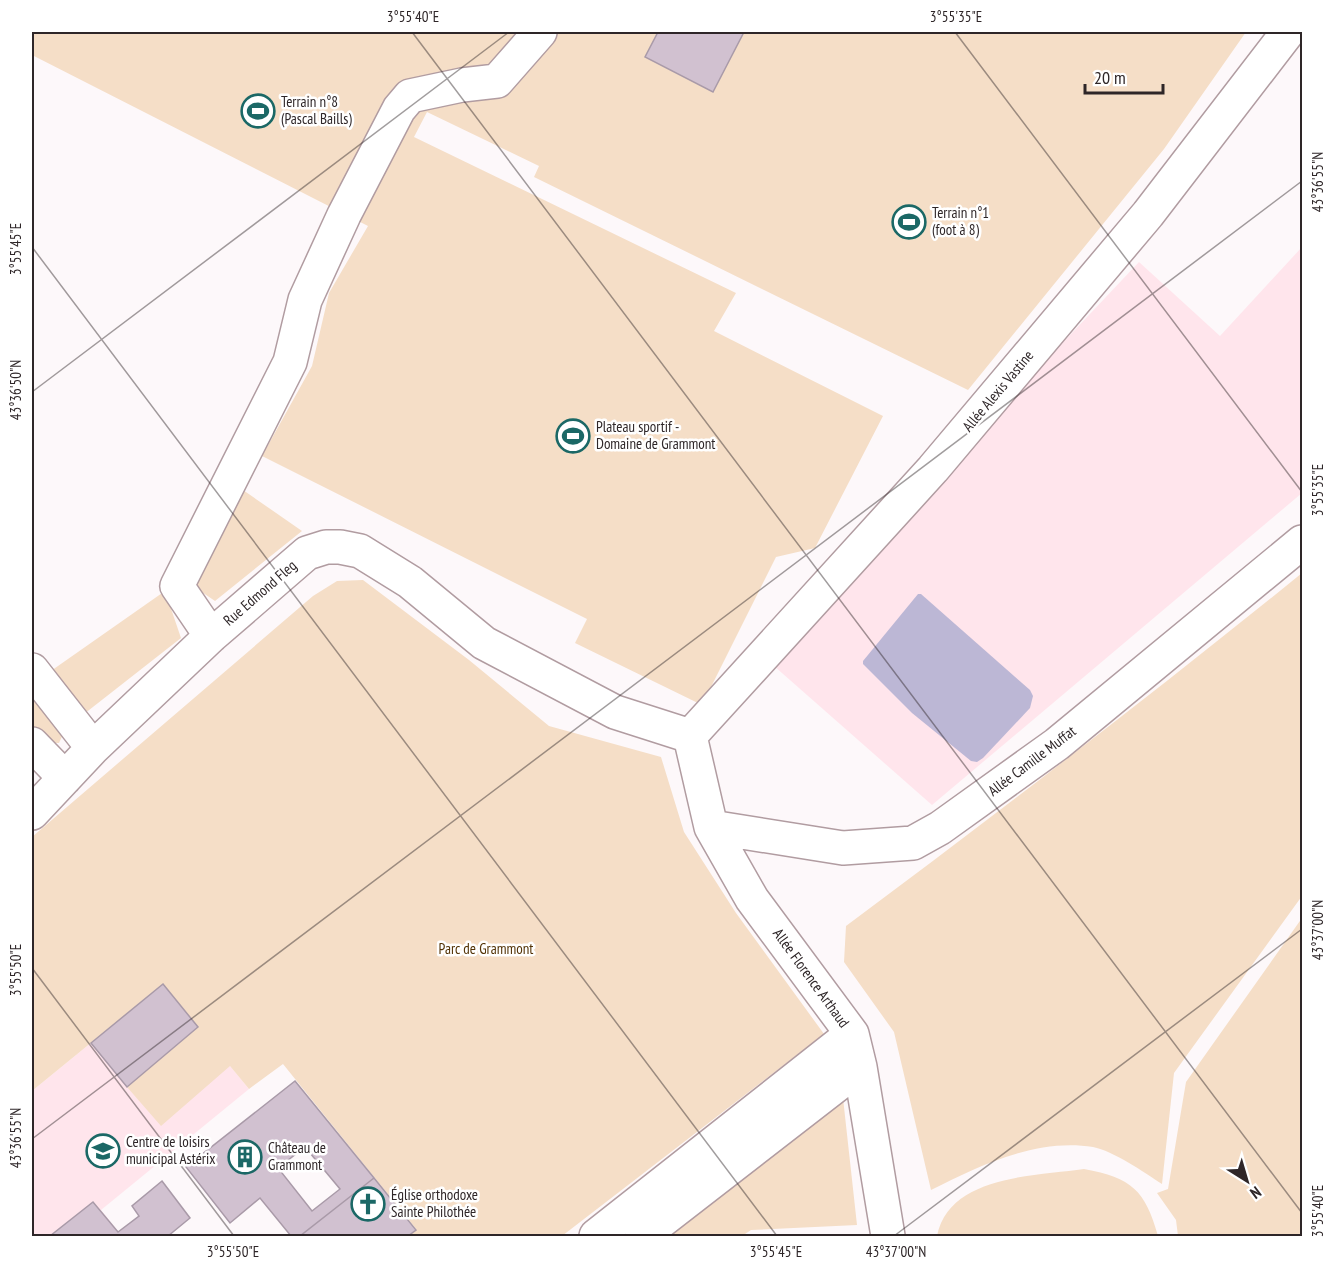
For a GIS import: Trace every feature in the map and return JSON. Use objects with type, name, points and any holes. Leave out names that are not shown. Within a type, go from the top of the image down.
[{"type":"street","points":[[211,636],[177,586],[290,362],[305,300],[344,215],[399,109],[410,96],[462,85],[496,81],[540,32]]},
{"type":"street","name":"Allée Alexis Vastine","points":[[690,736],[933,469],[1148,214],[1288,32]]},
{"type":"street","name":"Allée Camille Muffat","points":[[711,827],[843,848],[913,843],[940,828],[1058,744],[1302,542]]},
{"type":"street","name":"Rue Edmond Fleg","points":[[32,813],[93,748],[211,636],[307,553],[326,547],[360,551],[410,582],[484,643],[615,712],[690,736]]},
{"type":"street","points":[[32,670],[93,748]]},
{"type":"street","name":"Allée Florence Arthaud","points":[[690,736],[711,827],[752,899],[852,1034],[860,1067],[888,1236]]},
{"type":"street","points":[[32,744],[65,778]]},
{"type":"street","points":[[597,1236],[852,1034]]},
{"type":"street","points":[[642,1236],[860,1067]]},
{"type":"shaded area","points":[[1302,247],[1302,493],[932,805],[774,666],[972,439],[1139,262],[1220,336]]},
{"type":"shaded area","points":[[918,594],[921,594],[1030,690],[1033,696],[1030,708],[977,762],[971,761],[912,713],[863,664],[863,661]]},
{"type":"shaded area","name":"Centre de loisirs municipal Astérix","points":[[163,984],[249,1089],[101,1210],[122,1236],[32,1236],[32,1091]]},
{"type":"green space","points":[[32,32],[1246,32],[1164,149],[968,390],[534,177],[539,166],[427,112],[414,137],[736,293],[714,331],[883,416],[815,548],[776,557],[702,705],[575,643],[587,619],[262,456],[312,366],[329,293],[368,226],[32,55]]},
{"type":"green space","points":[[243,490],[302,531],[215,601],[193,586]]},
{"type":"green space","points":[[1302,573],[1302,896],[1174,1073],[1162,1184],[1101,1149],[1072,1145],[1051,1146],[1009,1156],[969,1171],[931,1190],[894,1032],[844,962],[846,926],[1076,752]]},
{"type":"green space","name":"Parc de Grammont","points":[[363,580],[469,660],[549,726],[661,757],[684,832],[736,913],[824,1034],[562,1236],[408,1236],[416,1229],[283,1064],[249,1089],[230,1066],[161,1126],[127,1087],[198,1027],[163,984],[32,1091],[32,837],[313,596],[337,581]]},
{"type":"green space","points":[[165,591],[181,638],[84,714],[48,673]]},
{"type":"green space","points":[[32,686],[64,732],[59,743],[46,743],[32,724]]},
{"type":"green space","points":[[1302,918],[1302,1236],[1178,1236],[1176,1220],[1157,1193],[1168,1189],[1186,1082]]},
{"type":"green space","points":[[843,1098],[857,1225],[751,1230],[742,1236],[668,1236]]},
{"type":"green space","points":[[1084,1169],[1114,1177],[1134,1189],[1148,1207],[1158,1236],[937,1236],[945,1216],[958,1201],[976,1190],[1020,1177]]},
{"type":"building","points":[[658,32],[744,32],[713,92],[645,57]]},
{"type":"building","points":[[163,984],[198,1027],[127,1087],[91,1043]]},
{"type":"building","name":"Château de Grammont","points":[[295,1081],[374,1178],[300,1236],[291,1236],[260,1198],[230,1223],[186,1167]],"holes":[[[305,1147],[340,1189],[312,1211],[278,1168]]]},
{"type":"building","name":"Église orthodoxe Sainte Philothée","points":[[374,1178],[416,1230],[408,1236],[300,1236]]},
{"type":"building","points":[[162,1181],[190,1218],[168,1236],[50,1236],[93,1202],[118,1232],[139,1216],[132,1206]]},
{"type":"place","name":"Terrain n°8 (Pascal Baills)","points":[[258,111]]},
{"type":"place","name":"Terrain n°1 (foot à 8)","points":[[909,222]]},
{"type":"place","name":"Plateau sportif - Domaine de Grammont","points":[[573,436]]},
{"type":"place","name":"Centre de loisirs municipal Astérix","points":[[103,1151]]},
{"type":"place","name":"Château de Grammont","points":[[245,1157]]},
{"type":"place","name":"Église orthodoxe Sainte Philothée","points":[[368,1204]]}]
